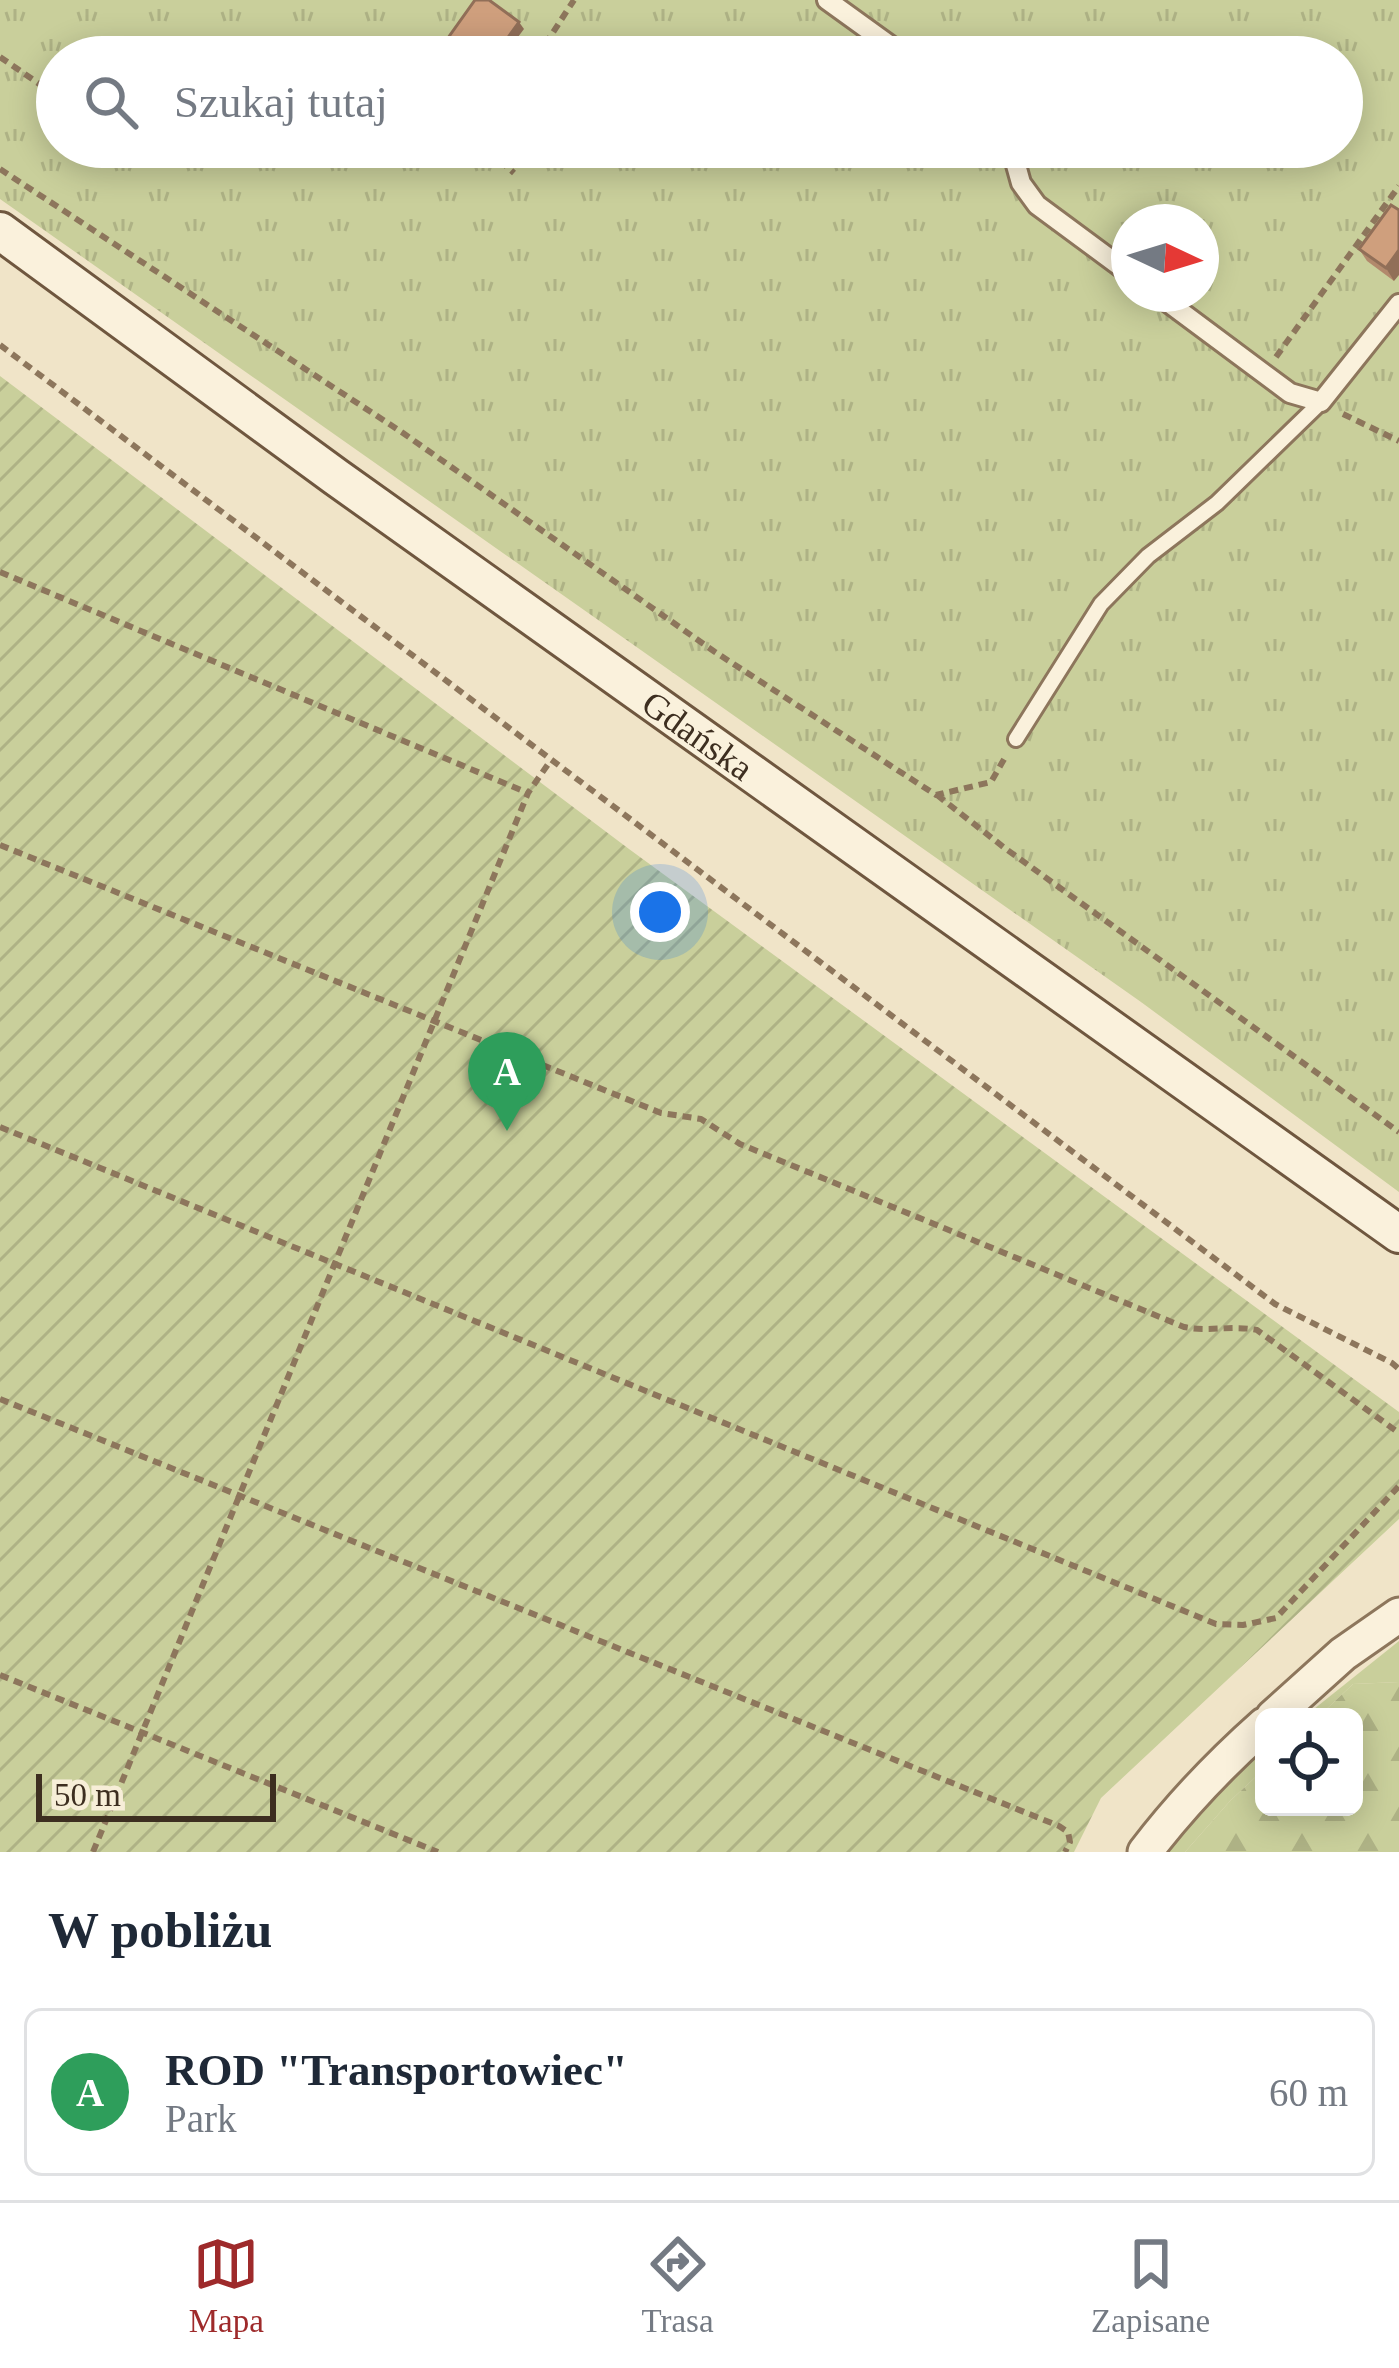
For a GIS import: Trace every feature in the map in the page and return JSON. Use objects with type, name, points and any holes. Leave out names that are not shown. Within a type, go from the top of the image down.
[{"type":"main road","name":"Gdańska","points":[[0,231],[336,477],[1399,1234]]},
{"type":"street","points":[[827,0],[877,36]]},
{"type":"street","points":[[1017,168],[1037,205],[1111,260]]},
{"type":"street","points":[[1181,312],[1290,393],[1321,402],[1399,304]]},
{"type":"street","points":[[1283,1708],[1343,1654],[1399,1615]]},
{"type":"street","points":[[1145,1852],[1175,1813],[1255,1733]]},
{"type":"lane","points":[[1016,739],[1101,604],[1148,556],[1217,503],[1321,402]]},
{"type":"path","points":[[551,36],[574,0]]},
{"type":"path","points":[[0,57],[36,82]]},
{"type":"path","points":[[508,168],[514,173]]},
{"type":"path","points":[[0,169],[403,433],[716,652],[937,795],[1399,1132]]},
{"type":"path","points":[[1264,374],[1399,186]]},
{"type":"path","points":[[0,345],[1275,1304],[1396,1366]]},
{"type":"path","points":[[1321,402],[1399,441]]},
{"type":"path","points":[[0,572],[528,794]]},
{"type":"path","points":[[937,795],[991,782],[1016,739]]},
{"type":"path","points":[[93,1852],[528,794],[551,760]]},
{"type":"path","points":[[0,845],[661,1113],[701,1119],[740,1144],[1184,1327],[1256,1330],[1399,1433]]},
{"type":"path","points":[[0,1127],[1216,1624],[1243,1625],[1276,1618],[1399,1486]]},
{"type":"path","points":[[0,1399],[1059,1826],[1068,1832],[1065,1852]]},
{"type":"path","points":[[0,1675],[438,1852]]},
{"type":"green space","points":[[0,0],[1399,0],[1399,1192],[1141,1002],[0,199]]},
{"type":"green space","points":[[0,376],[629,849],[1399,1412],[1399,1519],[1101,1798],[1074,1852],[0,1852]]},
{"type":"green space","points":[[1399,1641],[1399,1682],[1353,1684],[1328,1708],[1315,1708]]},
{"type":"green space","points":[[1399,1682],[1399,1852],[1185,1852],[1255,1777],[1255,1816],[1363,1816],[1363,1708],[1328,1708],[1353,1684]]},
{"type":"green space","points":[[1255,1756],[1255,1777],[1185,1852],[1163,1852]]},
{"type":"building","points":[[475,0],[489,0],[519,22],[509,36],[449,36]]},
{"type":"building","points":[[1391,205],[1399,210],[1399,250],[1386,268],[1359,249]]},
{"type":"place","name":"ROD \"Transportowiec\"","points":[[507,1131]]}]
